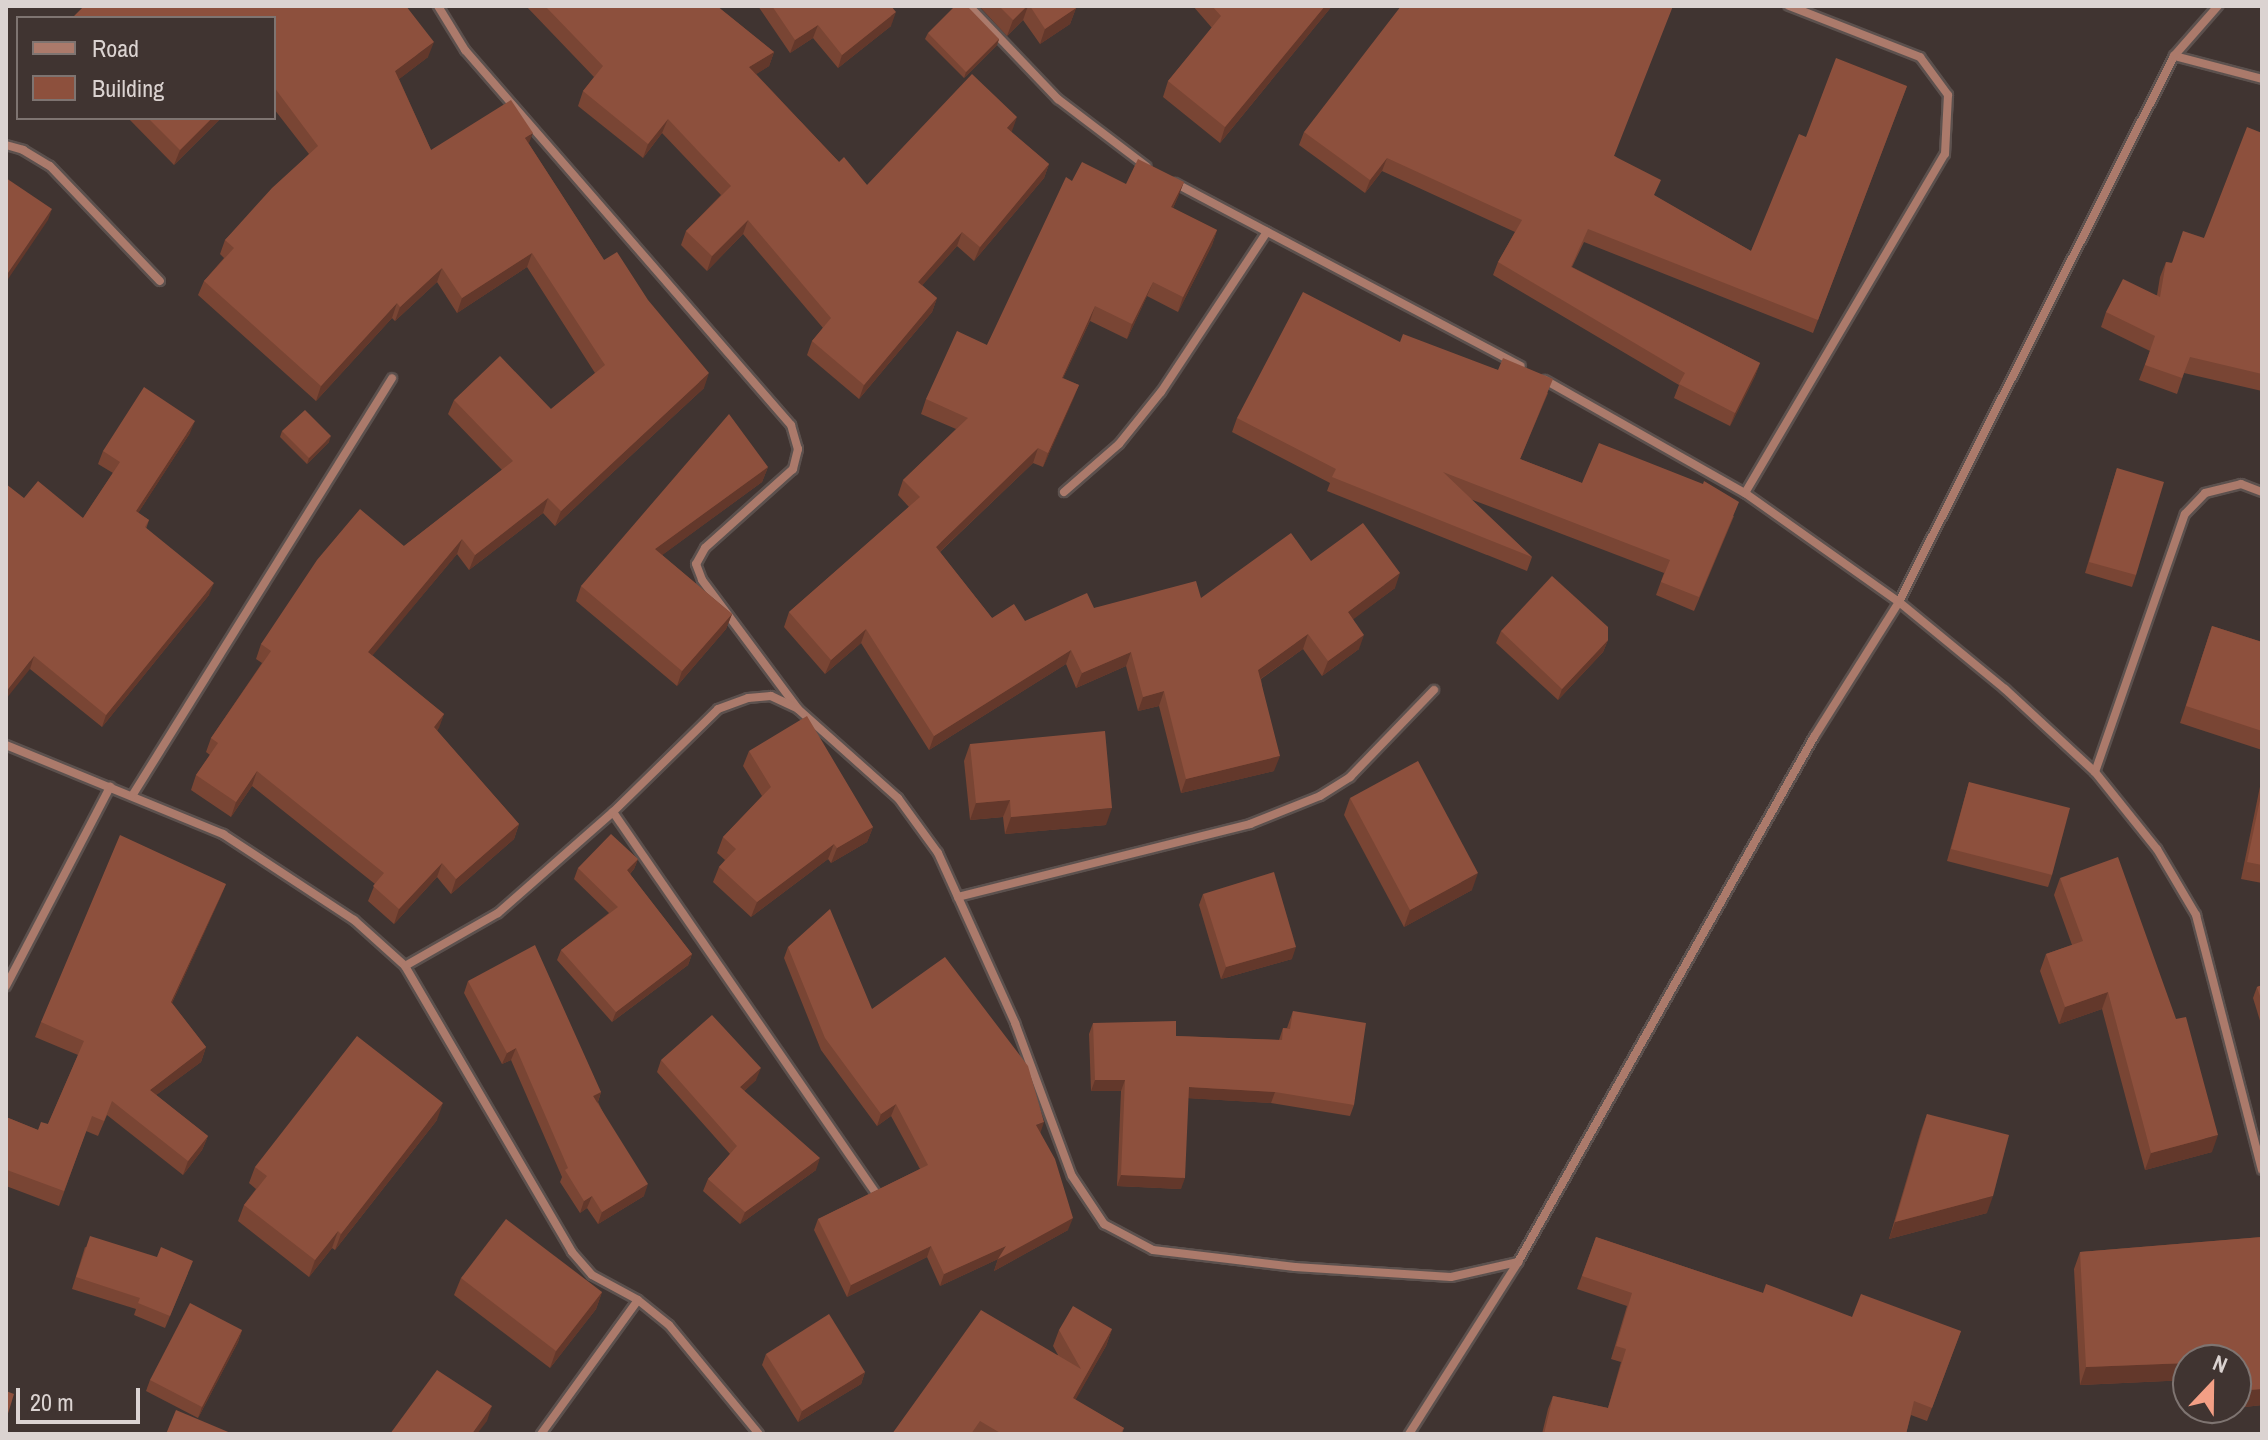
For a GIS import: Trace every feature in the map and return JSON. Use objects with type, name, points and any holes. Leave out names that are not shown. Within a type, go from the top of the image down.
[{"type":"street","points":[[438,6],[465,50],[791,425],[798,449],[793,469],[705,548],[696,564],[702,580],[798,709],[898,798],[938,853],[1015,1023],[1072,1176],[1104,1224],[1153,1250],[1295,1267],[1451,1277],[1518,1262]]},
{"type":"street","points":[[969,6],[1058,99],[1154,172]]},
{"type":"street","points":[[1745,493],[1945,154],[1948,95],[1920,57],[1789,6]]},
{"type":"street","points":[[1409,1434],[1518,1262],[1814,737],[1899,602],[2174,56],[2218,6]]},
{"type":"street","points":[[2174,56],[2262,79]]},
{"type":"street","points":[[6,145],[23,150],[50,166],[160,281]]},
{"type":"street","points":[[1168,179],[1534,374],[1745,493],[1899,602],[2005,689],[2095,772],[2157,849],[2196,915],[2262,1170]]},
{"type":"street","points":[[1064,492],[1119,444],[1161,392],[1267,232]]},
{"type":"street","points":[[132,796],[392,378]]},
{"type":"street","points":[[2095,772],[2185,514],[2205,493],[2241,484],[2262,492]]},
{"type":"street","points":[[958,897],[1250,824],[1320,796],[1350,777],[1434,690]]},
{"type":"street","points":[[405,966],[498,913],[613,812],[718,709],[748,698],[771,696],[798,709]]},
{"type":"street","points":[[6,745],[223,834],[354,920],[405,966],[572,1252],[592,1275],[638,1300],[669,1325],[759,1434]]},
{"type":"street","points":[[6,986],[110,787]]},
{"type":"street","points":[[613,812],[876,1193]]},
{"type":"street","points":[[541,1434],[638,1300]]},
{"type":"building","points":[[84,6],[406,6],[434,42],[395,71],[431,150],[511,100],[533,133],[525,138],[604,260],[617,252],[648,300],[709,373],[561,511],[548,498],[475,555],[462,539],[368,652],[444,714],[434,727],[519,824],[456,879],[442,863],[399,909],[373,886],[384,873],[257,771],[236,802],[196,775],[218,743],[211,738],[271,651],[261,644],[317,560],[360,509],[404,546],[513,461],[454,400],[500,356],[551,409],[605,365],[532,253],[462,298],[442,268],[400,307],[397,303],[321,386],[204,281],[234,248],[225,240],[272,188],[318,146],[276,90],[276,16],[74,16]]},
{"type":"building","points":[[545,6],[717,6],[774,52],[749,67],[839,162],[844,157],[867,185],[972,74],[1017,117],[1007,128],[1049,164],[980,247],[962,232],[918,282],[937,298],[864,385],[812,341],[831,318],[748,220],[712,256],[686,231],[731,186],[668,119],[648,144],[583,91],[603,66]]},
{"type":"building","points":[[772,6],[891,6],[896,12],[842,55],[818,25],[795,40]]},
{"type":"building","points":[[955,6],[967,6],[999,39],[966,72],[928,33]]},
{"type":"building","points":[[999,6],[1027,6],[1013,20]]},
{"type":"building","points":[[1030,6],[1074,6],[1076,8],[1045,29]]},
{"type":"building","points":[[1212,6],[1325,6],[1225,127],[1168,81],[1221,16]]},
{"type":"building","points":[[1401,6],[1673,6],[1614,156],[1661,180],[1654,195],[1751,251],[1799,134],[1806,137],[1836,58],[1907,86],[1818,320],[1588,229],[1571,267],[1760,363],[1735,413],[1679,384],[1685,373],[1498,262],[1522,220],[1387,158],[1370,180],[1304,132]]},
{"type":"building","points":[[150,120],[210,120],[180,150]]},
{"type":"building","points":[[2247,127],[2262,133],[2262,374],[2190,357],[2182,378],[2145,365],[2155,336],[2106,312],[2123,279],[2160,297],[2166,262],[2172,263],[2183,231],[2204,238]]},
{"type":"building","points":[[1138,159],[1184,182],[1171,207],[1217,230],[1183,297],[1153,282],[1132,324],[1095,306],[1062,378],[1079,385],[1048,453],[1038,448],[936,547],[992,618],[1014,604],[1025,621],[1087,593],[1094,608],[1196,581],[1201,598],[1291,533],[1311,561],[1363,523],[1400,573],[1348,612],[1364,635],[1328,661],[1308,634],[1258,670],[1280,756],[1186,779],[1164,691],[1143,697],[1131,652],[1082,673],[1071,650],[934,736],[866,629],[831,660],[789,612],[920,497],[903,480],[968,418],[926,399],[957,331],[987,345],[1066,177],[1072,181],[1082,162],[1126,184]]},
{"type":"building","points":[[6,178],[52,209],[6,276]]},
{"type":"building","points":[[1303,292],[1400,342],[1403,334],[1498,370],[1503,358],[1553,379],[1520,459],[1582,483],[1599,443],[1703,484],[1704,481],[1739,502],[1699,597],[1661,582],[1670,560],[1443,472],[1532,557],[1332,477],[1336,469],[1237,418]]},
{"type":"building","points":[[144,387],[195,421],[136,511],[149,520],[145,527],[214,583],[106,715],[34,656],[6,692],[6,484],[24,498],[38,481],[83,518],[120,462],[103,451]]},
{"type":"building","points":[[305,410],[331,436],[309,458],[282,431]]},
{"type":"building","points":[[729,414],[768,467],[655,549],[732,614],[682,671],[581,586]]},
{"type":"building","points":[[2117,468],[2164,482],[2136,575],[2089,562]]},
{"type":"building","points":[[1552,576],[1608,627],[1608,640],[1562,689],[1501,631]]},
{"type":"building","points":[[2212,626],[2262,642],[2262,731],[2186,706]]},
{"type":"building","points":[[807,716],[873,827],[837,848],[834,844],[757,902],[719,867],[736,849],[723,837],[771,787],[749,751]]},
{"type":"building","points":[[1105,731],[1112,808],[1011,817],[1010,800],[976,803],[970,744]]},
{"type":"building","points":[[1418,761],[1478,873],[1410,910],[1350,798]]},
{"type":"building","points":[[1969,782],[2070,808],[2052,875],[1951,849]]},
{"type":"building","points":[[2262,790],[2262,865],[2247,862]]},
{"type":"building","points":[[611,834],[638,859],[627,870],[692,954],[616,1012],[561,950],[618,907],[578,868]]},
{"type":"building","points":[[120,835],[226,884],[171,1002],[206,1047],[150,1090],[208,1136],[188,1161],[112,1101],[104,1121],[92,1116],[64,1191],[6,1172],[6,1117],[38,1130],[41,1122],[48,1124],[84,1041],[41,1022]]},
{"type":"building","points":[[2118,857],[2176,1019],[2186,1017],[2218,1135],[2151,1153],[2108,992],[2065,1007],[2046,954],[2083,941],[2060,878]]},
{"type":"building","points":[[1274,872],[1296,947],[1226,967],[1203,894]]},
{"type":"building","points":[[830,909],[872,1009],[945,957],[1028,1066],[1044,1122],[1036,1125],[1055,1159],[1073,1218],[998,1259],[1006,1246],[944,1274],[931,1246],[851,1285],[818,1219],[928,1165],[896,1104],[881,1114],[825,1038],[788,947]]},
{"type":"building","points":[[535,945],[601,1092],[593,1096],[648,1184],[602,1212],[592,1196],[584,1201],[565,1170],[568,1168],[516,1048],[507,1053],[468,981]]},
{"type":"building","points":[[2262,985],[2262,1002],[2257,987]]},
{"type":"building","points":[[1293,1011],[1366,1023],[1354,1105],[1275,1092],[1189,1087],[1185,1178],[1121,1175],[1125,1080],[1095,1080],[1093,1023],[1176,1021],[1176,1036],[1282,1040],[1283,1028],[1290,1029]]},
{"type":"building","points":[[712,1015],[761,1068],[740,1087],[820,1158],[745,1212],[708,1179],[737,1146],[661,1060]]},
{"type":"building","points":[[357,1036],[443,1103],[341,1234],[338,1231],[315,1260],[244,1205],[267,1176],[255,1167]]},
{"type":"building","points":[[1927,1114],[2009,1135],[1993,1196],[1895,1222]]},
{"type":"building","points":[[506,1219],[602,1292],[556,1351],[461,1278]]},
{"type":"building","points":[[90,1236],[157,1257],[161,1247],[193,1261],[170,1316],[138,1303],[140,1298],[76,1277]]},
{"type":"building","points":[[1596,1237],[1763,1293],[1766,1284],[1852,1317],[1861,1294],[1961,1331],[1932,1408],[1914,1401],[1906,1434],[1544,1434],[1553,1396],[1608,1408],[1626,1349],[1616,1346],[1632,1293],[1582,1276]]},
{"type":"building","points":[[2262,1237],[2262,1389],[2252,1390],[2252,1344],[2172,1344],[2172,1364],[2086,1367],[2080,1252]]},
{"type":"building","points":[[190,1303],[242,1330],[202,1407],[150,1380]]},
{"type":"building","points":[[1073,1306],[1112,1329],[1073,1398],[1124,1428],[1120,1434],[1002,1434],[980,1421],[971,1434],[892,1434],[981,1310],[1081,1369],[1059,1330]]},
{"type":"building","points":[[829,1314],[865,1372],[802,1411],[766,1354]]},
{"type":"building","points":[[437,1370],[492,1406],[472,1434],[390,1434]]},
{"type":"building","points":[[6,1391],[14,1394],[6,1420]]},
{"type":"building","points":[[176,1410],[233,1434],[166,1434]]}]
